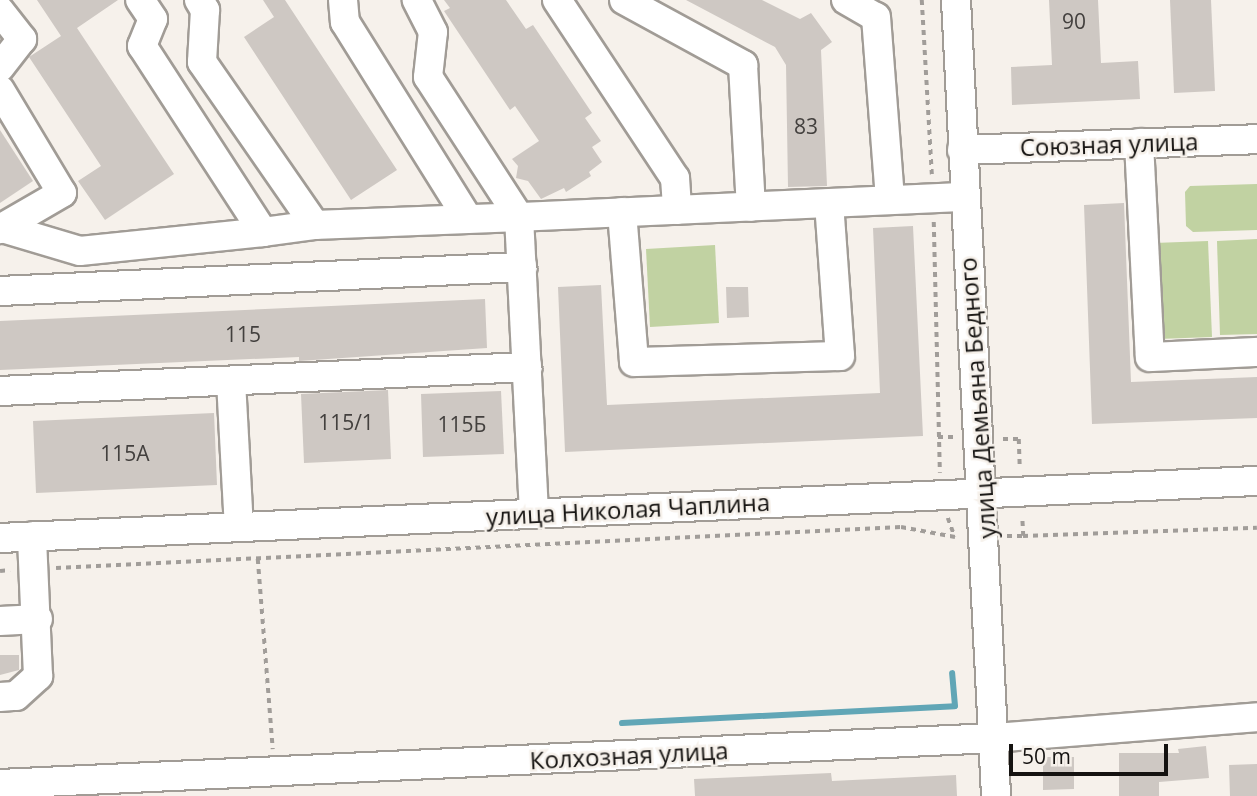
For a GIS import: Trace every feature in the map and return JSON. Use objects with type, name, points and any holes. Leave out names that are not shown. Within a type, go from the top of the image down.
[{"type":"street","points":[[141,0],[153,19],[142,46],[263,232]]},
{"type":"street","points":[[200,0],[205,10],[202,62],[315,225]]},
{"type":"street","points":[[343,0],[345,22],[468,219]]},
{"type":"street","points":[[417,0],[433,32],[428,77],[519,217],[534,513]]},
{"type":"street","points":[[557,0],[675,178],[677,210]]},
{"type":"street","points":[[624,0],[743,65],[751,206]]},
{"type":"street","points":[[846,0],[876,17],[890,199]]},
{"type":"street","name":"улица Демьяна Бедного","points":[[956,0],[964,197],[983,492],[996,796]]},
{"type":"street","points":[[0,11],[22,39],[0,66]]},
{"type":"street","points":[[0,90],[62,193],[3,229]]},
{"type":"street","name":"Союзная улица","points":[[962,150],[1257,139]]},
{"type":"street","points":[[1139,143],[1150,357],[1257,352]]},
{"type":"street","points":[[3,229],[80,251],[315,225],[964,197]]},
{"type":"street","points":[[622,212],[634,362],[841,356],[829,203]]},
{"type":"street","points":[[0,291],[522,267]]},
{"type":"street","points":[[0,391],[527,367]]},
{"type":"street","points":[[231,380],[239,527]]},
{"type":"street","name":"улица Николая Чаплина","points":[[0,538],[1257,481]]},
{"type":"street","points":[[0,697],[16,696],[38,676],[38,620],[32,536]]},
{"type":"street","points":[[0,621],[38,620]]},
{"type":"street","name":"Колхозная улица","points":[[0,784],[276,784],[993,738],[1257,717]]},
{"type":"path","points":[[0,570],[901,527],[955,537]]},
{"type":"path","points":[[1023,536],[1257,528]]},
{"type":"path","points":[[258,559],[276,784]]},
{"type":"green space","points":[[1257,184],[1257,230],[1193,232],[1186,226],[1185,192],[1190,186]]},
{"type":"green space","points":[[1257,239],[1257,334],[1220,335],[1217,241]]},
{"type":"green space","points":[[1208,241],[1212,337],[1158,339],[1154,243]]},
{"type":"green space","points":[[715,245],[719,323],[650,327],[646,249]]},
{"type":"building","points":[[37,0],[118,0],[77,28],[174,174],[105,220],[78,181],[101,166],[29,57],[61,36]]},
{"type":"building","points":[[263,0],[285,0],[397,170],[351,200],[244,37],[274,17]]},
{"type":"building","points":[[444,0],[506,0],[526,29],[533,25],[592,113],[585,118],[601,141],[592,147],[602,162],[589,172],[591,176],[566,192],[564,188],[541,199],[528,181],[516,178],[518,166],[512,159],[539,141],[515,106],[510,110],[444,11],[450,8]]},
{"type":"building","points":[[686,0],[762,0],[800,19],[811,13],[832,42],[821,50],[827,186],[788,187],[786,65],[775,47]]},
{"type":"building","points":[[1049,0],[1098,0],[1101,63],[1138,61],[1140,99],[1012,105],[1011,67],[1052,65]]},
{"type":"building","points":[[1170,0],[1211,0],[1215,91],[1174,93]]},
{"type":"building","points":[[0,130],[33,181],[0,203]]},
{"type":"building","points":[[1124,203],[1131,382],[1257,377],[1257,418],[1092,424],[1084,205]]},
{"type":"building","points":[[913,226],[923,436],[565,452],[558,287],[601,285],[607,405],[880,393],[873,228]]},
{"type":"building","points":[[726,287],[748,287],[749,317],[727,318]]},
{"type":"building","points":[[485,299],[487,348],[299,361],[299,357],[0,370],[0,321]]},
{"type":"building","points":[[388,390],[391,459],[304,463],[301,394]]},
{"type":"building","points":[[501,391],[504,454],[423,457],[421,394]]},
{"type":"building","points":[[214,413],[217,485],[36,493],[33,421]]},
{"type":"building","points":[[0,655],[19,655],[19,670],[0,675]]},
{"type":"building","points":[[1206,746],[1209,778],[1159,782],[1159,796],[1119,796],[1119,753],[1179,753],[1178,749]]},
{"type":"building","points":[[1043,757],[1074,757],[1074,789],[1043,790]]},
{"type":"building","points":[[1257,764],[1257,796],[1230,796],[1229,765]]},
{"type":"building","points":[[831,773],[832,781],[956,775],[957,796],[695,796],[694,779]]},
{"type":"waterway","points":[[622,723],[955,706],[952,673]]}]
